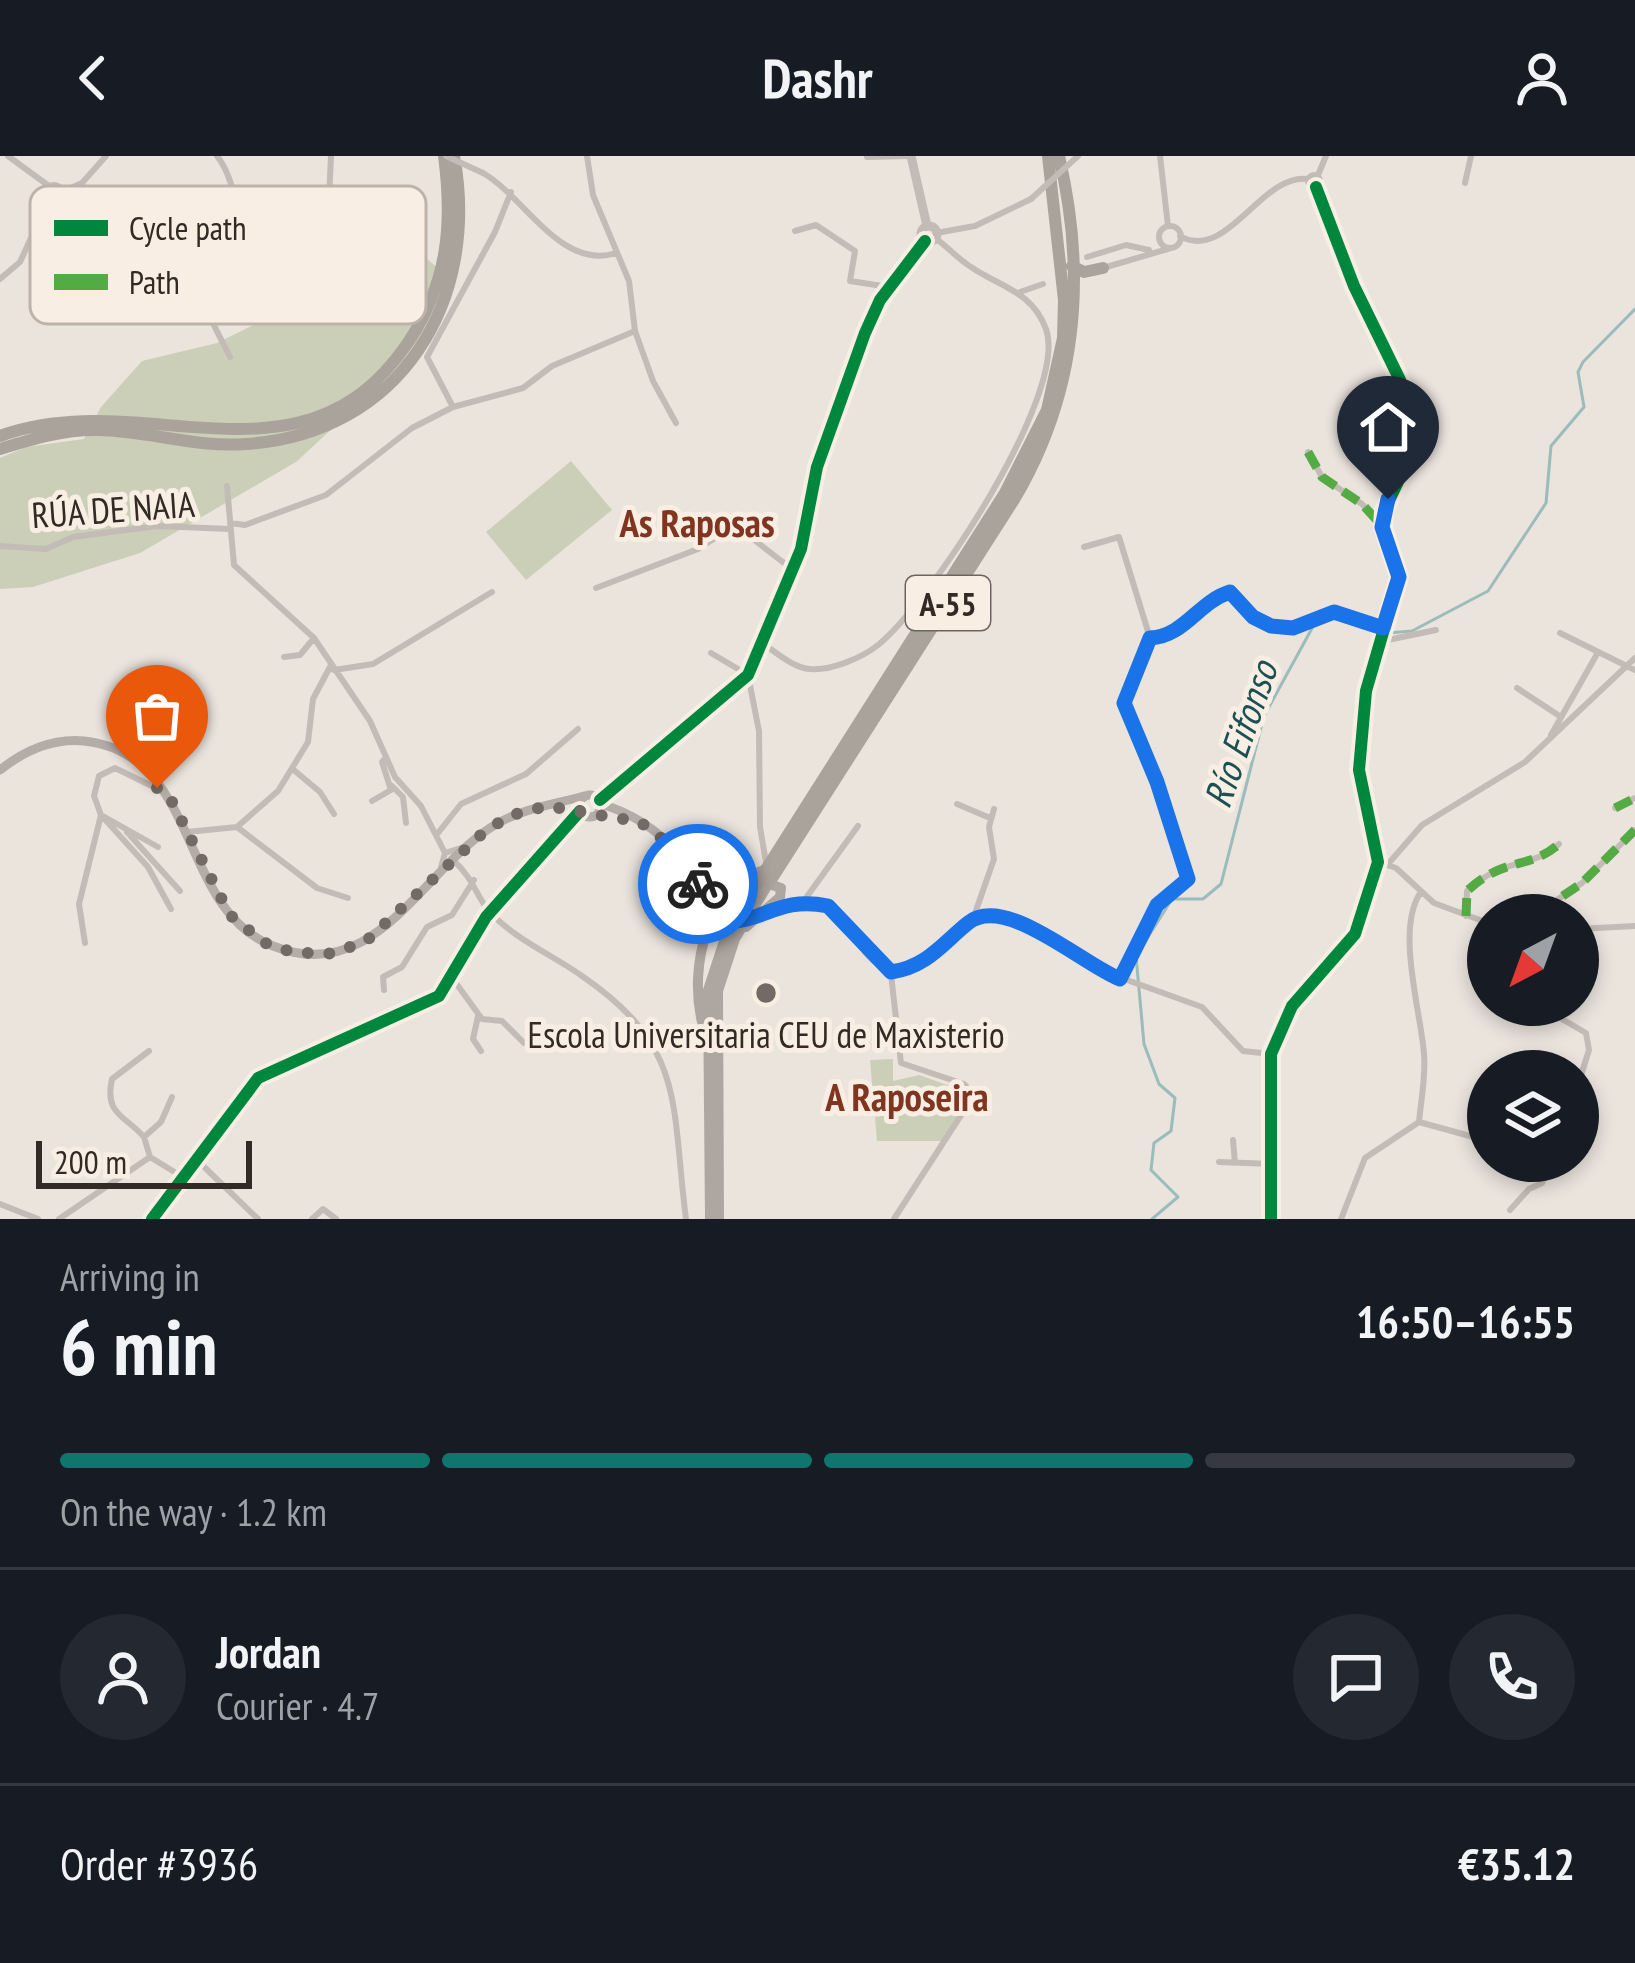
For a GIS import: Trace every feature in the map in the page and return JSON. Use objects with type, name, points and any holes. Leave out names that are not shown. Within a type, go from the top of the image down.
[{"type":"highway","name":"A-55","points":[[768,878],[1005,493],[1047,410],[1063,338],[1064,300],[1048,156]]},
{"type":"highway","name":"A-55","points":[[710,1219],[705,1036],[711,973],[1034,466],[1068,374],[1072,266],[1059,156]]},
{"type":"highway","points":[[0,449],[39,436],[98,430],[241,445],[287,438],[342,418],[389,385],[434,327],[455,270],[461,226],[449,158]]},
{"type":"highway","points":[[426,310],[448,244],[449,158]]},
{"type":"highway","points":[[1072,266],[1084,272],[1103,268]]},
{"type":"highway","points":[[0,432],[91,418],[262,432],[307,422],[364,391],[399,356],[418,324]]},
{"type":"highway","points":[[705,898],[715,913],[740,921],[776,905],[768,878],[739,886],[715,913],[697,977],[705,1036]]},
{"type":"highway","points":[[735,939],[761,912]]},
{"type":"highway","name":"A-55","points":[[719,1219],[716,1017],[721,977],[740,921]]},
{"type":"main road","points":[[0,770],[39,747],[85,741],[133,758],[168,794],[230,915],[265,943],[292,952],[328,954],[365,942],[440,874],[449,856],[512,815],[595,803],[661,836],[698,881],[705,898],[706,932]]},
{"type":"main road","points":[[698,881],[722,889],[739,886]]},
{"type":"street","points":[[8,156],[50,186]]},
{"type":"street","points":[[76,186],[106,156]]},
{"type":"street","points":[[217,156],[230,173],[231,186]]},
{"type":"street","points":[[330,186],[332,156]]},
{"type":"street","points":[[587,156],[593,194],[628,281],[635,331],[653,381],[676,423]]},
{"type":"street","points":[[762,643],[805,669],[864,654],[884,640],[942,568],[1018,444],[1038,400],[1048,334],[1020,292],[973,269],[931,234],[910,156],[867,157]]},
{"type":"street","points":[[152,1219],[264,1074],[424,1007],[453,979],[490,912],[571,826],[748,675],[793,570],[817,467],[865,333],[889,287],[931,234],[975,226],[1031,200],[1078,156]]},
{"type":"street","points":[[1160,156],[1168,226],[1192,242],[1209,240],[1284,182],[1312,177],[1326,156]]},
{"type":"street","points":[[1465,183],[1472,156]]},
{"type":"street","points":[[449,158],[511,192],[567,248],[596,256],[616,253]]},
{"type":"street","points":[[1312,177],[1354,286],[1388,348],[1416,437],[1384,511],[1382,527]]},
{"type":"street","points":[[453,407],[428,357],[511,192]]},
{"type":"street","points":[[795,230],[816,225],[838,236],[855,251],[850,281],[889,287]]},
{"type":"street","points":[[1145,253],[1168,226]]},
{"type":"street","points":[[1159,235],[1171,248]]},
{"type":"street","points":[[1103,268],[1171,248],[1180,236]]},
{"type":"street","points":[[0,279],[20,262],[30,240]]},
{"type":"street","points":[[1087,257],[1126,245],[1145,253]]},
{"type":"street","points":[[1020,292],[1043,284]]},
{"type":"street","points":[[213,324],[230,357]]},
{"type":"street","name":"RÚA DE NAIA","points":[[0,546],[46,548],[73,537],[157,526],[245,525],[326,495],[412,428],[453,407],[523,388],[552,366],[635,331]]},
{"type":"street","points":[[1271,1219],[1271,1054],[1292,1006],[1355,934],[1378,862],[1359,770],[1366,691],[1399,577],[1382,527],[1362,504],[1322,477],[1308,452]]},
{"type":"street","points":[[227,486],[234,565],[314,638],[449,856],[474,880],[490,912],[605,991],[651,1037],[666,1068],[686,1219]]},
{"type":"street","points":[[596,588],[698,549],[735,525],[793,570]]},
{"type":"street","points":[[1084,548],[1115,537],[1122,540],[1150,638],[1124,703],[1157,782],[1188,879],[1157,905],[1120,979]]},
{"type":"street","points":[[333,667],[373,664],[492,592]]},
{"type":"street","points":[[1150,638],[1176,633],[1198,609],[1230,592],[1253,617],[1271,626],[1293,628],[1334,612],[1383,630]]},
{"type":"street","points":[[1378,641],[1436,630]]},
{"type":"street","points":[[1560,633],[1631,668]]},
{"type":"street","points":[[284,657],[300,655],[314,638]]},
{"type":"street","points":[[712,652],[748,675],[759,731],[760,827],[768,878],[801,902]]},
{"type":"street","points":[[1549,739],[1597,654]]},
{"type":"street","points":[[1388,864],[1422,825],[1517,769],[1631,668],[1635,658]]},
{"type":"street","points":[[187,832],[237,827],[295,771],[308,742],[313,699],[333,667]]},
{"type":"street","points":[[1517,688],[1561,717]]},
{"type":"street","points":[[438,833],[460,804],[526,774],[578,729]]},
{"type":"street","points":[[386,757],[382,762],[392,786],[403,797],[406,824]]},
{"type":"street","points":[[85,943],[79,904],[101,815],[94,787],[106,770],[168,794]]},
{"type":"street","points":[[295,771],[320,792],[334,814]]},
{"type":"street","points":[[372,801],[392,786]]},
{"type":"street","points":[[1615,808],[1635,798]]},
{"type":"street","points":[[891,972],[938,953],[973,919],[994,859],[992,813],[957,803]]},
{"type":"street","points":[[555,806],[571,826]]},
{"type":"street","points":[[101,815],[158,847]]},
{"type":"street","points":[[101,815],[148,867],[170,909]]},
{"type":"street","points":[[801,902],[858,826]]},
{"type":"street","points":[[237,827],[317,888],[348,898]]},
{"type":"street","points":[[1566,894],[1635,830]]},
{"type":"street","points":[[127,832],[180,891]]},
{"type":"street","points":[[1378,862],[1388,864],[1420,892],[1466,916],[1466,894],[1488,871],[1539,857],[1558,844]]},
{"type":"street","points":[[384,990],[383,977],[402,967],[427,927],[452,916],[474,880]]},
{"type":"street","points":[[1419,1122],[1424,1058],[1411,966],[1412,907],[1420,892]]},
{"type":"street","points":[[776,905],[801,902],[834,909],[880,966],[891,972]]},
{"type":"street","points":[[973,919],[1018,920],[1091,968],[1208,1010],[1243,1051],[1271,1054]]},
{"type":"street","points":[[1599,928],[1635,926]]},
{"type":"street","points":[[891,972],[901,1063],[964,1084],[974,1095],[894,1219]]},
{"type":"street","points":[[453,979],[478,1016],[502,1022],[524,1043]]},
{"type":"street","points":[[478,1016],[473,1039],[482,1051]]},
{"type":"street","points":[[1574,1026],[1586,1033],[1589,1050]]},
{"type":"street","points":[[148,1051],[112,1079],[109,1099],[115,1114],[144,1138],[150,1156],[182,1176]]},
{"type":"street","points":[[144,1138],[161,1122],[172,1097]]},
{"type":"street","points":[[1341,1219],[1365,1158],[1419,1122],[1467,1135]]},
{"type":"street","points":[[1233,1140],[1235,1163]]},
{"type":"street","points":[[59,1219],[150,1156]]},
{"type":"street","points":[[195,1158],[258,1219]]},
{"type":"street","points":[[1219,1162],[1272,1164]]},
{"type":"street","points":[[1510,1210],[1524,1192],[1543,1182]]},
{"type":"street","points":[[0,1204],[38,1219]]},
{"type":"street","points":[[312,1219],[323,1209],[336,1219]]},
{"type":"green space","points":[[426,258],[452,279],[430,338],[296,462],[140,553],[33,587],[0,589],[0,458],[26,447],[84,439],[101,407],[142,361],[217,343],[255,324],[426,324]]},
{"type":"green space","points":[[571,461],[612,510],[526,580],[486,532]]},
{"type":"green space","points":[[893,1059],[893,1081],[919,1075],[964,1091],[968,1100],[943,1141],[877,1141],[870,1060]]},
{"type":"waterway","name":"Río Eifonso","points":[[1388,633],[1412,631],[1488,591],[1546,503],[1551,446],[1584,407],[1578,372],[1583,362],[1635,309]]},
{"type":"waterway","name":"Río Eifonso","points":[[1331,617],[1378,632]]},
{"type":"waterway","name":"Río Eifonso","points":[[1152,1219],[1178,1197],[1151,1170],[1154,1143],[1171,1131],[1175,1098],[1159,1084],[1144,1044],[1136,956],[1172,899],[1203,899],[1221,884],[1264,716],[1316,621]]},
{"type":"marked path","points":[[1308,452],[1322,477],[1362,504],[1383,527]]},
{"type":"marked path","points":[[1615,808],[1635,798]]},
{"type":"marked path","points":[[1566,894],[1635,830]]},
{"type":"marked path","points":[[1466,916],[1467,891],[1480,880],[1559,844]]},
{"type":"cycle path","points":[[1271,1219],[1271,1054],[1292,1006],[1355,934],[1378,862],[1359,770],[1366,691],[1399,577],[1383,527],[1384,511],[1416,444],[1400,380],[1354,286],[1316,187]]},
{"type":"cycle path","points":[[600,800],[748,675],[801,549],[817,467],[865,333],[880,300],[925,241]]},
{"type":"cycle path","points":[[152,1219],[258,1078],[439,996],[486,917],[580,811]]},
{"type":"way so far","points":[[157,788],[168,794],[230,915],[265,943],[292,952],[328,954],[365,942],[387,927],[485,831],[512,815],[547,806],[576,807],[587,817],[614,815],[640,822],[669,844],[698,884]]},
{"type":"place","name":"Escola Universitaria CEU de Maxisterio","points":[[766,993]]},
{"type":"district","name":"As Raposas","points":[[697,522]]},
{"type":"district","name":"A Raposeira","points":[[907,1096]]},
{"type":"route","points":[[698,884],[715,913],[726,921],[746,919],[776,905],[828,906],[843,917],[880,966],[891,972],[938,953],[973,919],[1007,916],[1091,968],[1120,979],[1157,905],[1188,879],[1157,782],[1124,703],[1150,638],[1176,633],[1198,609],[1230,592],[1259,622],[1271,626],[1293,628],[1334,612],[1383,628],[1399,577],[1382,527],[1388,499]]}]
